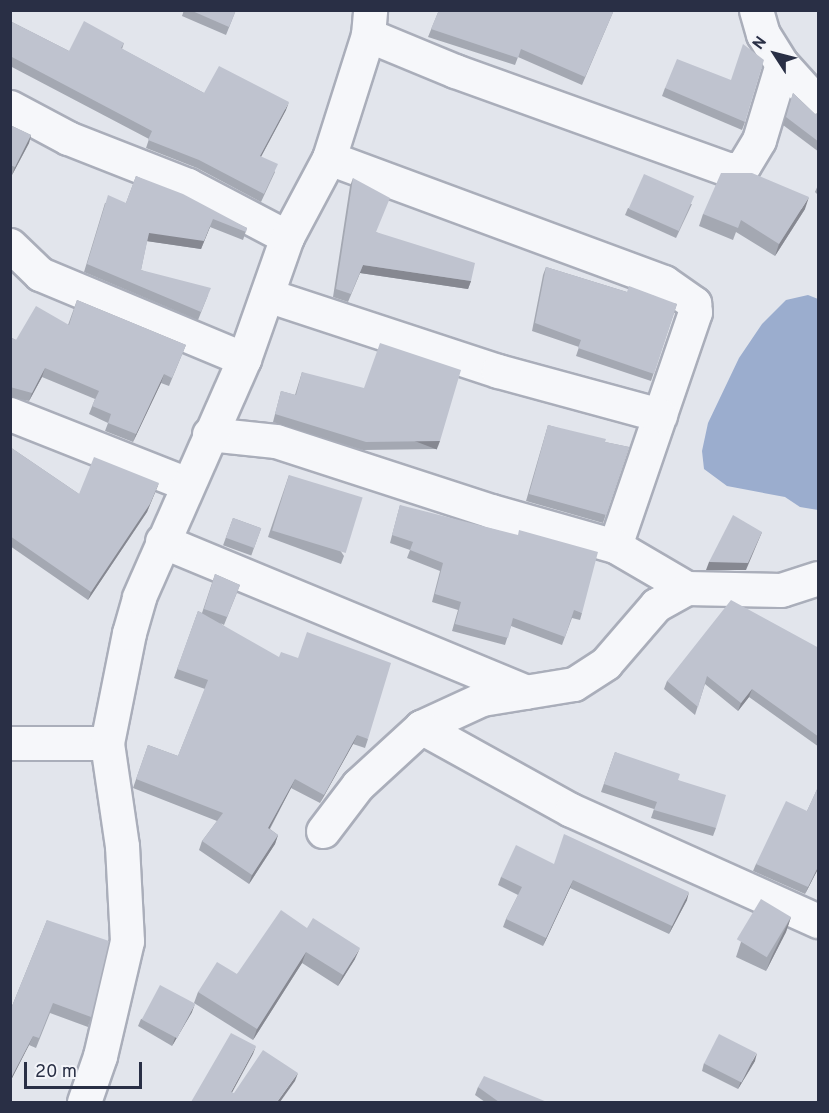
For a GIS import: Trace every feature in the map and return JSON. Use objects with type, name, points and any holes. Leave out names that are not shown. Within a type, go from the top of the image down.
[{"type":"street","points":[[756,10],[763,34],[782,64],[819,104]]},
{"type":"street","points":[[84,1102],[100,1056],[127,941],[122,846],[107,743],[137,606],[162,541],[244,359],[287,237],[329,158],[369,23],[455,71],[727,169],[738,169],[744,165],[759,140],[782,64]]},
{"type":"street","points":[[10,107],[68,138],[188,185],[287,237]]},
{"type":"street","points":[[329,158],[664,282],[687,294],[695,312],[615,546]]},
{"type":"street","points":[[10,245],[40,274],[244,359]]},
{"type":"street","points":[[267,295],[498,371],[660,415]]},
{"type":"street","points":[[10,414],[187,484]]},
{"type":"street","points":[[209,434],[276,441],[491,511],[615,546],[687,588],[781,590],[819,578]]},
{"type":"street","points":[[162,541],[528,692]]},
{"type":"street","points":[[323,831],[358,785],[421,727],[482,699],[574,684],[606,663],[656,605],[687,588]]},
{"type":"street","points":[[421,727],[571,810],[819,921]]},
{"type":"street","points":[[10,743],[107,743]]},
{"type":"water","points":[[808,295],[818,299],[818,510],[800,507],[785,497],[727,486],[704,469],[702,451],[708,423],[739,358],[762,324],[786,300]]},
{"type":"building","points":[[190,10],[236,10],[229,27]]},
{"type":"building","points":[[439,10],[614,10],[585,77],[521,49],[518,58],[431,29]]},
{"type":"building","points":[[10,21],[69,51],[84,21],[124,43],[121,48],[204,93],[219,66],[289,102],[260,156],[278,164],[264,194],[199,160],[148,140],[152,131],[10,56]]},
{"type":"building","points":[[743,44],[764,60],[745,122],[665,88],[677,59],[731,80]]},
{"type":"building","points":[[793,93],[815,114],[819,113],[819,142],[786,117]]},
{"type":"building","points":[[10,125],[31,135],[15,167],[10,165]]},
{"type":"building","points":[[721,173],[752,173],[809,197],[779,244],[741,220],[738,228],[703,214]]},
{"type":"building","points":[[644,174],[694,196],[679,231],[629,209]]},
{"type":"building","points":[[136,176],[183,194],[247,228],[246,232],[213,219],[204,241],[149,233],[141,270],[211,288],[201,312],[87,264],[108,195],[126,203]]},
{"type":"building","points":[[353,178],[390,198],[376,232],[475,263],[471,281],[363,265],[351,294],[336,289]]},
{"type":"building","points":[[546,267],[627,292],[629,286],[677,304],[654,374],[578,348],[581,340],[535,323]]},
{"type":"building","points":[[77,300],[186,345],[172,378],[164,374],[136,434],[108,423],[111,414],[92,406],[99,391],[45,368],[32,393],[10,387],[10,337],[16,340],[36,306],[69,325]]},
{"type":"building","points":[[380,343],[461,370],[440,441],[366,442],[275,414],[281,391],[296,395],[302,372],[364,388]]},
{"type":"building","points":[[548,425],[629,447],[606,515],[529,494]]},
{"type":"building","points":[[10,447],[79,494],[94,457],[159,483],[150,504],[91,592],[10,536]]},
{"type":"building","points":[[289,475],[363,498],[346,553],[272,530]]},
{"type":"building","points":[[400,505],[518,535],[519,530],[598,552],[582,613],[574,610],[565,637],[513,618],[508,638],[455,624],[461,602],[435,594],[443,563],[410,550],[413,542],[392,535]]},
{"type":"building","points":[[733,515],[762,532],[748,563],[709,562]]},
{"type":"building","points":[[233,518],[261,528],[254,548],[226,538]]},
{"type":"building","points":[[215,574],[240,585],[227,617],[204,609]]},
{"type":"building","points":[[731,600],[819,648],[819,737],[752,689],[741,703],[707,676],[698,707],[667,681]]},
{"type":"building","points":[[198,611],[279,657],[281,652],[298,658],[307,632],[391,663],[368,739],[357,735],[324,795],[295,779],[268,828],[278,835],[252,875],[202,841],[223,813],[136,779],[148,745],[178,756],[208,680],[177,669]]},
{"type":"building","points":[[615,752],[680,774],[678,780],[726,795],[716,828],[654,810],[657,802],[604,784]]},
{"type":"building","points":[[819,785],[819,865],[808,887],[756,864],[786,801],[807,811]]},
{"type":"building","points":[[564,834],[689,892],[672,926],[573,880],[546,938],[506,919],[522,887],[501,877],[516,845],[554,864]]},
{"type":"building","points":[[761,899],[791,917],[767,957],[737,939]]},
{"type":"building","points":[[281,910],[307,928],[313,918],[360,948],[343,975],[306,952],[257,1029],[198,992],[217,962],[237,974]]},
{"type":"building","points":[[47,920],[109,941],[91,1017],[53,1003],[39,1038],[33,1036],[10,1080],[10,1011]]},
{"type":"building","points":[[160,985],[195,1004],[177,1038],[142,1019]]},
{"type":"building","points":[[231,1033],[256,1046],[231,1092],[234,1093],[263,1050],[298,1073],[277,1102],[191,1102]]},
{"type":"building","points":[[719,1034],[756,1053],[741,1082],[704,1063]]},
{"type":"building","points":[[484,1076],[547,1102],[499,1102],[478,1087]]}]
